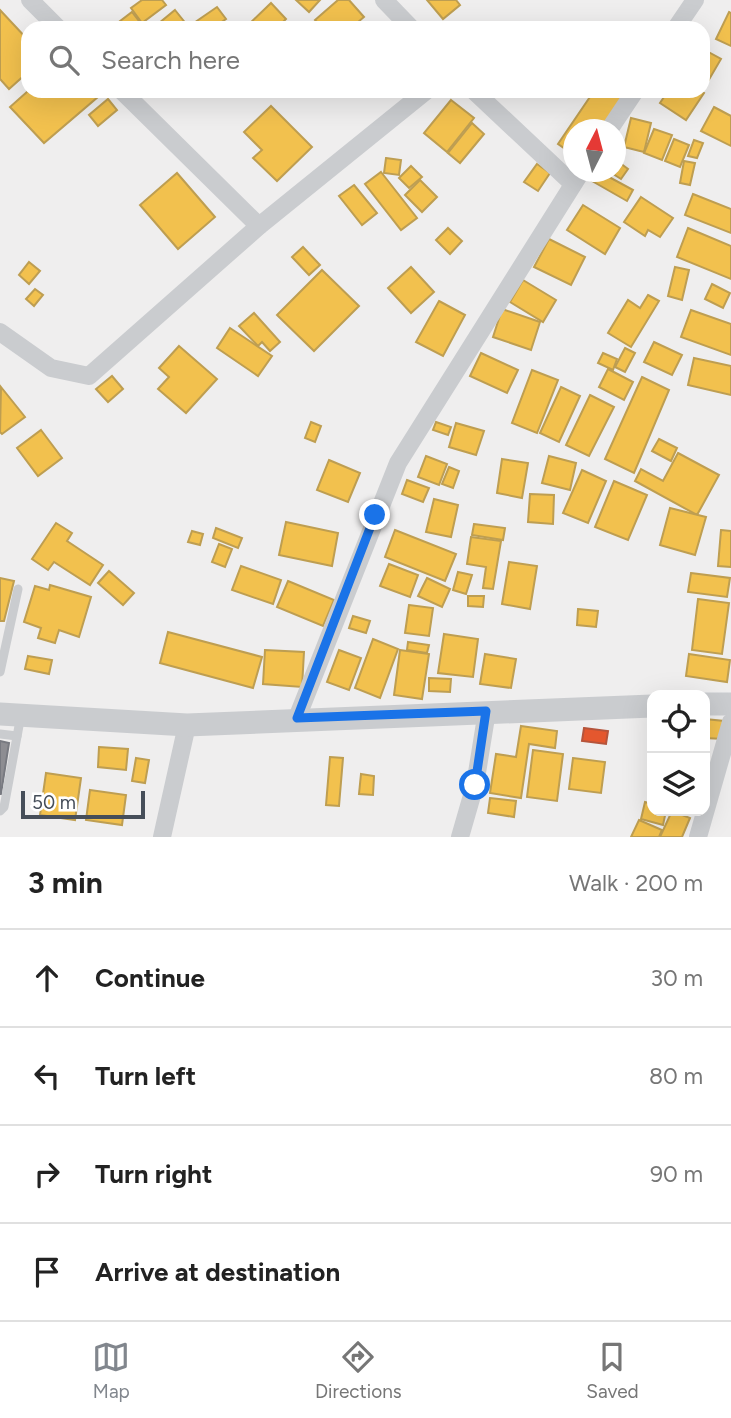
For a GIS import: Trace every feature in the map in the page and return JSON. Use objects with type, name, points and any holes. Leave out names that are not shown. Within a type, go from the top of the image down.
[{"type":"street","points":[[30,0],[51,21]]},
{"type":"street","points":[[384,0],[404,21]]},
{"type":"street","points":[[681,21],[695,0]]},
{"type":"street","points":[[129,98],[259,226]]},
{"type":"street","points":[[0,332],[51,368],[89,376],[259,226],[417,98]]},
{"type":"street","points":[[482,98],[563,166]]},
{"type":"street","points":[[616,119],[630,98]]},
{"type":"street","points":[[297,718],[398,463],[574,182]]},
{"type":"street","points":[[710,704],[731,704]]},
{"type":"street","points":[[12,722],[187,725],[297,718],[647,706]]},
{"type":"street","points":[[460,837],[475,785],[486,711]]},
{"type":"street","points":[[698,837],[731,722]]},
{"type":"street","points":[[162,837],[187,725]]},
{"type":"lane","points":[[0,672],[18,589]]},
{"type":"lane","points":[[0,734],[12,722]]},
{"type":"lane","points":[[0,811],[4,807],[12,722]]},
{"type":"building: Homes","points":[[142,0],[162,0],[166,5],[145,21],[141,21],[131,8]]},
{"type":"building: Homes","points":[[296,0],[320,0],[309,12]]},
{"type":"building: Homes","points":[[338,0],[349,0],[364,17],[359,21],[315,20]]},
{"type":"building: Homes","points":[[427,0],[456,0],[460,5],[443,19]]},
{"type":"building: Homes","points":[[271,3],[286,19],[284,21],[252,21]]},
{"type":"building: Homes","points":[[217,7],[226,19],[223,21],[197,21]]},
{"type":"building: Homes","points":[[0,10],[21,32],[21,78],[9,89],[0,79]]},
{"type":"building: Homes","points":[[175,10],[184,21],[162,21]]},
{"type":"building: Homes","points":[[132,12],[139,21],[120,21]]},
{"type":"building: Homes","points":[[729,12],[731,13],[731,46],[716,39]]},
{"type":"building: Homes","points":[[710,53],[721,59],[710,78]]},
{"type":"building: Homes","points":[[21,97],[97,98],[44,143],[10,107]]},
{"type":"building: Homes","points":[[589,98],[624,98],[610,119],[575,119]]},
{"type":"building: Homes","points":[[663,98],[701,98],[686,120],[660,103]]},
{"type":"building: Homes","points":[[108,99],[117,110],[98,126],[89,115]]},
{"type":"building: Homes","points":[[451,100],[474,118],[447,152],[424,133]]},
{"type":"building: Homes","points":[[271,106],[312,147],[277,181],[253,158],[262,150],[244,132]]},
{"type":"building: Homes","points":[[714,107],[731,116],[731,146],[701,131]]},
{"type":"building: Homes","points":[[631,118],[651,123],[644,152],[626,148]]},
{"type":"building: Homes","points":[[472,123],[484,134],[460,163],[448,153]]},
{"type":"building: Homes","points":[[654,129],[672,135],[662,160],[644,153]]},
{"type":"building: Homes","points":[[674,139],[689,145],[680,167],[665,161]]},
{"type":"building: Homes","points":[[694,140],[703,143],[697,158],[688,156]]},
{"type":"building: Homes","points":[[386,158],[401,160],[399,175],[384,173]]},
{"type":"building: Homes","points":[[684,161],[695,163],[690,185],[680,183]]},
{"type":"building: Homes","points":[[537,164],[550,173],[538,191],[524,182]]},
{"type":"building: Homes","points":[[411,166],[422,177],[409,188],[399,178]]},
{"type":"building: Homes","points":[[381,172],[417,218],[401,230],[365,184]]},
{"type":"building: Homes","points":[[177,173],[215,217],[178,249],[140,205]]},
{"type":"building: Homes","points":[[420,180],[437,197],[422,212],[405,195]]},
{"type":"building: Homes","points":[[594,182],[618,182],[633,190],[627,201]]},
{"type":"building: Homes","points":[[354,185],[377,213],[362,225],[339,196]]},
{"type":"building: Homes","points":[[693,194],[731,209],[731,233],[685,215]]},
{"type":"building: Homes","points":[[641,197],[673,218],[660,237],[648,230],[645,236],[624,222]]},
{"type":"building: Homes","points":[[583,205],[620,228],[605,254],[567,230]]},
{"type":"building: Homes","points":[[448,228],[462,241],[450,254],[436,240]]},
{"type":"building: Homes","points":[[688,228],[731,246],[731,279],[677,257]]},
{"type":"building: Homes","points":[[549,239],[585,257],[571,285],[534,267]]},
{"type":"building: Homes","points":[[303,247],[320,265],[309,275],[292,257]]},
{"type":"building: Homes","points":[[29,262],[40,271],[29,284],[19,275]]},
{"type":"building: Homes","points":[[411,267],[434,292],[411,313],[388,288]]},
{"type":"building: Homes","points":[[675,267],[689,270],[682,300],[668,296]]},
{"type":"building: Homes","points":[[322,270],[359,306],[314,351],[277,315]]},
{"type":"building: Homes","points":[[523,280],[556,300],[543,322],[510,302]]},
{"type":"building: Homes","points":[[712,284],[730,293],[723,308],[705,299]]},
{"type":"building: Homes","points":[[35,289],[43,295],[34,306],[26,299]]},
{"type":"building: Homes","points":[[648,295],[659,301],[631,347],[608,333],[628,300],[640,308]]},
{"type":"building: Homes","points":[[439,301],[465,315],[443,356],[416,342]]},
{"type":"building: Homes","points":[[502,309],[540,322],[531,350],[493,337]]},
{"type":"building: Homes","points":[[691,310],[731,324],[731,355],[681,337]]},
{"type":"building: Homes","points":[[254,313],[280,342],[270,351],[262,342],[258,346],[239,326]]},
{"type":"building: Homes","points":[[230,328],[272,356],[258,376],[217,348]]},
{"type":"building: Homes","points":[[654,342],[682,355],[672,375],[644,362]]},
{"type":"building: Homes","points":[[179,346],[217,379],[186,413],[158,389],[169,377],[159,368]]},
{"type":"building: Homes","points":[[625,348],[635,353],[625,372],[615,367]]},
{"type":"building: Homes","points":[[481,353],[518,370],[507,393],[470,376]]},
{"type":"building: Homes","points":[[603,353],[617,359],[613,370],[598,363]]},
{"type":"building: Homes","points":[[694,358],[731,366],[731,395],[688,385]]},
{"type":"building: Homes","points":[[608,369],[633,382],[624,400],[599,387]]},
{"type":"building: Homes","points":[[532,370],[558,380],[537,433],[512,423]]},
{"type":"building: Homes","points":[[112,376],[123,389],[108,402],[96,389]]},
{"type":"building: Homes","points":[[642,377],[669,390],[634,473],[605,459]]},
{"type":"building: Homes","points":[[1,387],[25,417],[2,434],[0,432]]},
{"type":"building: Homes","points":[[561,387],[580,396],[559,442],[540,433]]},
{"type":"building: Homes","points":[[590,395],[614,407],[589,456],[566,445]]},
{"type":"building: Homes","points":[[311,422],[321,426],[315,442],[305,438]]},
{"type":"building: Homes","points":[[436,422],[451,427],[448,435],[433,430]]},
{"type":"building: Homes","points":[[456,423],[484,431],[476,455],[449,447]]},
{"type":"building: Homes","points":[[41,430],[62,458],[38,476],[17,448]]},
{"type":"building: Homes","points":[[659,439],[677,448],[671,461],[652,451]]},
{"type":"building: Homes","points":[[678,453],[719,475],[697,515],[635,481],[641,469],[663,481]]},
{"type":"building: Homes","points":[[426,456],[447,464],[439,485],[418,477]]},
{"type":"building: Homes","points":[[549,456],[576,463],[570,490],[542,483]]},
{"type":"building: Homes","points":[[502,459],[528,463],[522,498],[497,493]]},
{"type":"building: Homes","points":[[329,460],[360,473],[348,502],[317,490]]},
{"type":"building: Homes","points":[[449,467],[459,471],[453,488],[442,484]]},
{"type":"building: Homes","points":[[582,470],[606,481],[588,523],[563,513]]},
{"type":"building: Homes","points":[[407,480],[429,488],[423,502],[402,494]]},
{"type":"building: Homes","points":[[614,481],[647,495],[628,540],[595,527]]},
{"type":"building: Homes","points":[[530,494],[554,495],[553,524],[528,522]]},
{"type":"building: Homes","points":[[434,499],[458,505],[451,537],[426,532]]},
{"type":"building: Homes","points":[[670,508],[706,517],[695,555],[660,545]]},
{"type":"building: Homes","points":[[286,522],[338,533],[332,566],[279,555]]},
{"type":"building: Homes","points":[[56,523],[72,533],[67,541],[103,565],[90,585],[54,562],[48,570],[32,559]]},
{"type":"building: Homes","points":[[474,524],[505,528],[503,540],[472,535]]},
{"type":"building: Homes","points":[[216,528],[242,538],[238,548],[213,538]]},
{"type":"building: Homes","points":[[395,530],[456,554],[445,581],[385,557]]},
{"type":"building: Homes","points":[[721,530],[731,531],[731,567],[718,566]]},
{"type":"building: Homes","points":[[192,531],[203,534],[200,545],[188,542]]},
{"type":"building: Homes","points":[[471,537],[501,541],[493,589],[483,588],[486,567],[467,564]]},
{"type":"building: Homes","points":[[219,544],[232,549],[225,567],[212,562]]},
{"type":"building: Homes","points":[[509,562],[537,566],[530,609],[502,604]]},
{"type":"building: Homes","points":[[389,564],[418,575],[410,597],[380,586]]},
{"type":"building: Homes","points":[[241,566],[281,580],[273,604],[232,590]]},
{"type":"building: Homes","points":[[109,571],[134,593],[123,605],[98,583]]},
{"type":"building: Homes","points":[[458,572],[472,575],[466,594],[453,590]]},
{"type":"building: Homes","points":[[691,573],[730,578],[727,597],[688,592]]},
{"type":"building: Homes","points":[[0,578],[14,581],[4,621],[0,621]]},
{"type":"building: Homes","points":[[427,578],[450,589],[442,607],[418,596]]},
{"type":"building: Homes","points":[[288,581],[334,600],[323,626],[277,607]]},
{"type":"building: Homes","points":[[50,585],[91,597],[79,637],[59,630],[55,643],[38,638],[41,628],[24,622],[35,586],[49,590]]},
{"type":"building: Homes","points":[[468,596],[484,596],[483,607],[468,606]]},
{"type":"building: Homes","points":[[698,599],[729,603],[722,654],[692,650]]},
{"type":"building: Homes","points":[[409,605],[433,608],[429,636],[405,633]]},
{"type":"building: Homes","points":[[578,609],[598,611],[596,627],[577,625]]},
{"type":"building: Homes","points":[[353,616],[370,621],[366,633],[349,628]]},
{"type":"building: Homes","points":[[168,632],[262,657],[253,688],[160,663]]},
{"type":"building: Homes","points":[[444,634],[478,639],[473,677],[438,673]]},
{"type":"building: Homes","points":[[373,639],[398,649],[380,698],[355,688]]},
{"type":"building: Homes","points":[[408,642],[429,645],[427,653],[407,650]]},
{"type":"building: Homes","points":[[265,650],[304,652],[302,687],[263,684]]},
{"type":"building: Homes","points":[[339,650],[361,658],[349,690],[327,682]]},
{"type":"building: Homes","points":[[400,650],[429,654],[422,699],[394,695]]},
{"type":"building: Homes","points":[[485,654],[516,659],[511,688],[480,684]]},
{"type":"building: Homes","points":[[689,654],[730,660],[727,682],[686,676]]},
{"type":"building: Homes","points":[[28,656],[52,660],[49,674],[25,669]]},
{"type":"building: Homes","points":[[429,678],[451,679],[450,692],[429,691]]},
{"type":"building: Homes","points":[[710,720],[724,721],[723,739],[710,738]]},
{"type":"building: Homes","points":[[521,726],[557,731],[555,748],[529,744],[521,798],[490,793],[496,754],[516,757]]},
{"type":"building: Homes","points":[[99,747],[128,749],[126,770],[98,767]]},
{"type":"building: Homes","points":[[533,750],[563,754],[557,801],[527,797]]},
{"type":"building: Homes","points":[[330,757],[343,758],[339,806],[326,805]]},
{"type":"building: Homes","points":[[136,758],[149,760],[145,783],[132,781]]},
{"type":"building: Homes","points":[[573,758],[605,762],[601,793],[569,789]]},
{"type":"building: Homes","points":[[46,773],[81,778],[75,820],[40,815]]},
{"type":"building: Homes","points":[[361,774],[374,776],[373,795],[359,794]]},
{"type":"building: Homes","points":[[90,790],[126,795],[122,825],[86,820]]},
{"type":"building: Homes","points":[[490,798],[516,801],[514,817],[488,813]]},
{"type":"building: Homes","points":[[645,802],[647,816],[665,816],[663,825],[641,819]]},
{"type":"building: Homes","points":[[670,816],[690,818],[682,837],[660,837]]},
{"type":"building: Homes","points":[[639,820],[662,830],[659,837],[631,837]]},
{"type":"building: Shops","points":[[584,728],[608,731],[606,744],[582,741]]},
{"type":"building: Industry","points":[[0,741],[9,743],[1,794],[0,794]]},
{"type":"route","points":[[375,515],[297,718],[486,711],[475,785]]}]
